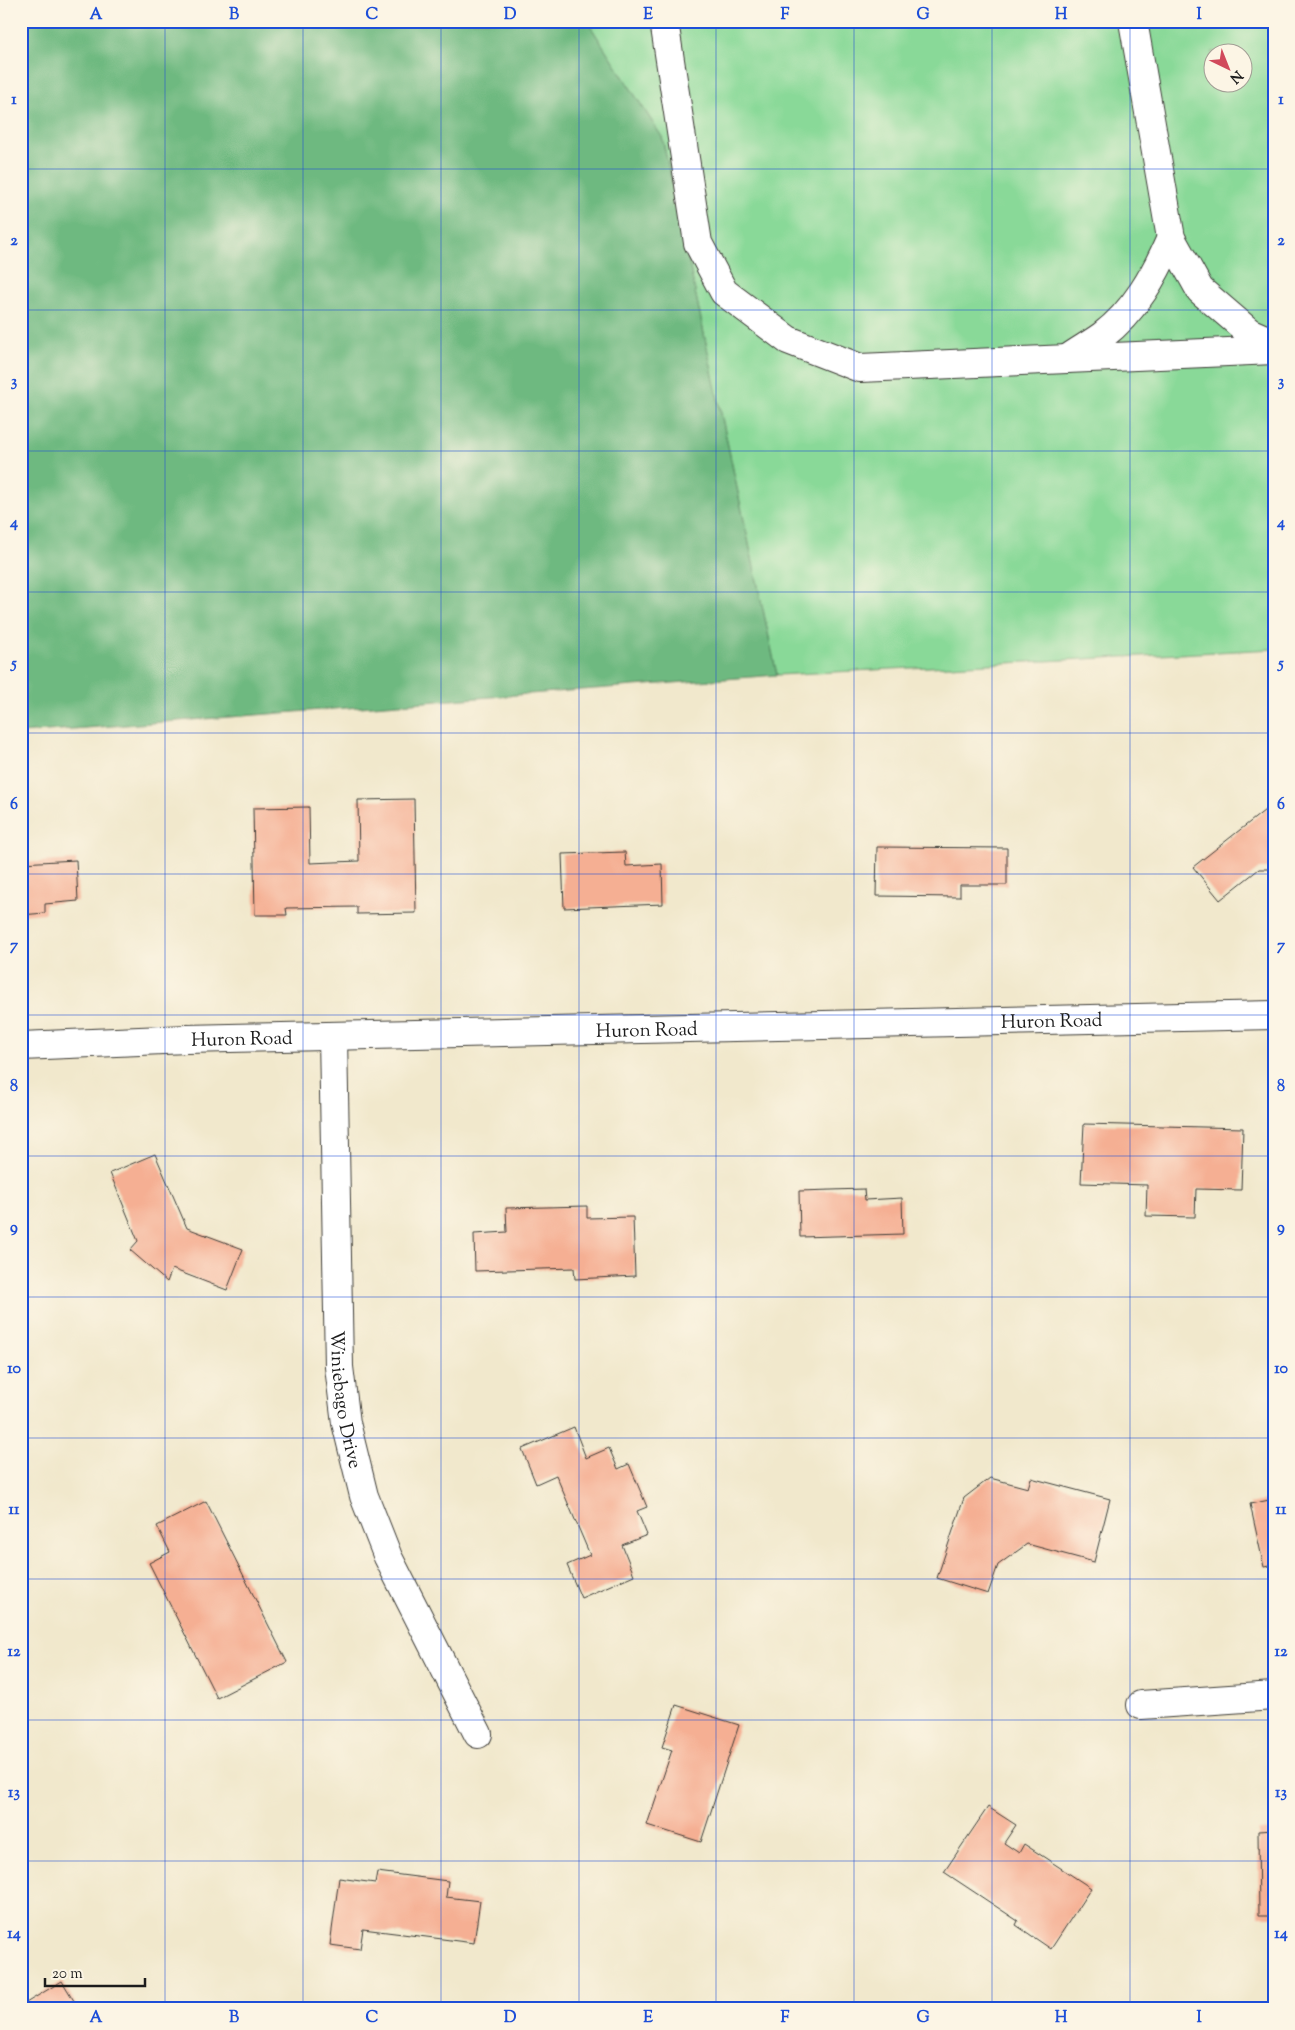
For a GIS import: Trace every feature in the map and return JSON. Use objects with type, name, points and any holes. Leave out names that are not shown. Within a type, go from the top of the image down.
[{"type":"street","points":[[664,21],[698,243],[724,292],[788,340],[860,368],[1274,350]]},
{"type":"street","points":[[1133,21],[1171,238],[1200,290],[1248,332],[1274,343]]},
{"type":"street","points":[[1066,359],[1104,335],[1138,300],[1157,269],[1171,238]]},
{"type":"street","name":"Huron Road","points":[[21,1046],[188,1039],[1274,1014]]},
{"type":"street","name":"Winiebago Drive","points":[[333,1036],[339,1368],[346,1423],[364,1496],[388,1557],[478,1734]]},
{"type":"street","points":[[1141,1704],[1274,1696]]},
{"type":"green space","points":[[21,21],[587,21],[662,137],[777,675],[21,733]]},
{"type":"green space","points":[[587,21],[1274,21],[1274,649],[777,675],[662,137]]},
{"type":"building","points":[[414,799],[416,913],[357,914],[357,907],[286,908],[287,915],[255,915],[253,808],[309,807],[310,863],[359,861],[358,800]]},
{"type":"building","points":[[1274,803],[1274,869],[1259,869],[1220,900],[1193,867]]},
{"type":"building","points":[[877,847],[1007,848],[1007,885],[960,885],[960,897],[876,896]]},
{"type":"building","points":[[625,852],[626,866],[662,864],[663,904],[564,908],[562,854]]},
{"type":"building","points":[[76,860],[78,901],[45,904],[45,913],[21,915],[21,863]]},
{"type":"building","points":[[1084,1124],[1243,1128],[1241,1190],[1196,1189],[1195,1217],[1146,1216],[1147,1185],[1081,1183]]},
{"type":"building","points":[[155,1154],[187,1228],[243,1249],[227,1290],[172,1269],[167,1282],[130,1250],[138,1241],[110,1173]]},
{"type":"building","points":[[864,1189],[865,1200],[902,1198],[903,1234],[800,1237],[799,1191]]},
{"type":"building","points":[[587,1206],[587,1218],[633,1217],[635,1276],[575,1279],[574,1268],[475,1271],[474,1234],[507,1232],[506,1208]]},
{"type":"building","points":[[574,1427],[586,1458],[609,1448],[618,1469],[629,1464],[647,1507],[637,1511],[647,1535],[622,1545],[634,1575],[581,1598],[567,1565],[590,1555],[556,1475],[536,1484],[522,1449]]},
{"type":"building","points":[[990,1478],[1028,1488],[1031,1478],[1110,1499],[1094,1562],[1027,1544],[998,1565],[988,1594],[937,1578],[964,1498]]},
{"type":"building","points":[[1274,1499],[1274,1565],[1264,1567],[1250,1504]]},
{"type":"building","points":[[206,1501],[287,1662],[217,1698],[149,1563],[170,1552],[157,1526]]},
{"type":"building","points":[[676,1705],[739,1725],[701,1842],[647,1825],[672,1750],[662,1747]]},
{"type":"building","points":[[988,1807],[1016,1825],[1004,1843],[1019,1853],[1024,1844],[1091,1888],[1051,1949],[1016,1925],[1018,1921],[944,1872]]},
{"type":"building","points":[[1274,1830],[1274,1916],[1259,1916],[1258,1831]]},
{"type":"building","points":[[377,1872],[448,1881],[446,1897],[480,1901],[474,1943],[363,1929],[360,1949],[330,1945],[339,1878],[375,1883]]},
{"type":"building","points":[[62,1981],[79,2009],[21,2009],[21,2006]]}]
